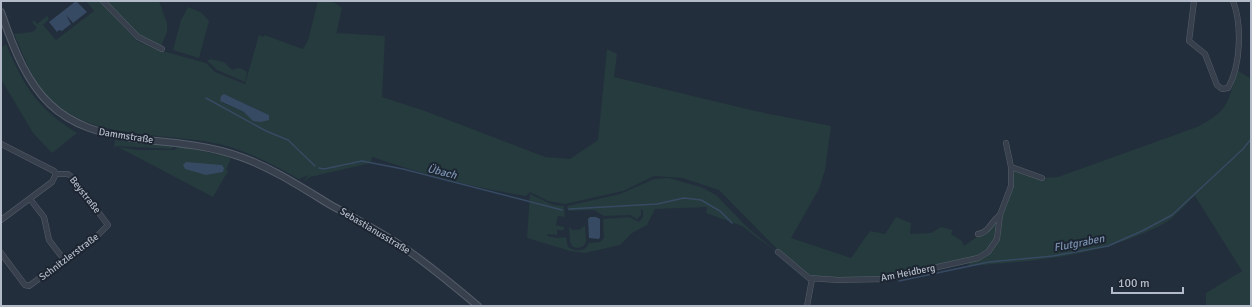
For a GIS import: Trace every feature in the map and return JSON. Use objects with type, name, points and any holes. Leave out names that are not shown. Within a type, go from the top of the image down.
[{"type":"street","points":[[103,1],[138,37],[162,50]]},
{"type":"street","points":[[1194,1],[1189,41],[1205,54],[1217,85],[1222,89],[1228,88],[1230,84],[1234,70],[1238,37],[1238,18],[1232,1]]},
{"type":"street","name":"Dammstraße","points":[[1,12],[3,26],[33,85],[52,106],[75,122],[98,132],[112,135],[178,142],[217,150],[241,157],[264,168]]},
{"type":"street","name":"Beystraße","points":[[1,144],[54,171],[56,174],[68,174],[73,178],[108,225]]},
{"type":"street","points":[[978,234],[986,231],[994,220],[1000,215],[1011,186],[1011,167],[1006,144]]},
{"type":"street","points":[[1011,167],[1042,178]]},
{"type":"street","name":"Sebastianusstraße","points":[[264,168],[399,244],[478,306]]},
{"type":"street","points":[[1,220],[52,182],[56,174]]},
{"type":"street","points":[[30,199],[44,217],[49,240],[65,261]]},
{"type":"street","name":"Am Heidberg","points":[[812,279],[884,279],[978,258],[988,252],[995,243],[999,233],[1000,215]]},
{"type":"street","name":"Schnitzlerstraße","points":[[1,253],[27,286],[65,261],[99,235],[108,225]]},
{"type":"street","points":[[778,252],[812,279],[807,306]]},
{"type":"green space","points":[[86,1],[100,1],[137,41],[155,49],[206,63],[215,72],[245,84],[259,35],[263,37],[264,35],[303,49],[308,40],[318,1],[328,1],[342,8],[336,35],[337,33],[385,36],[382,97],[425,111],[545,157],[570,159],[598,140],[607,49],[617,54],[614,77],[755,111],[831,126],[825,170],[819,189],[791,238],[851,258],[870,231],[885,234],[896,217],[911,223],[910,234],[931,233],[941,227],[953,230],[951,234],[962,241],[964,246],[989,228],[1004,201],[1009,199],[1012,190],[1012,168],[1037,178],[1058,177],[1197,127],[1215,116],[1226,104],[1237,70],[1251,79],[1251,306],[1206,306],[1206,293],[1242,271],[1195,196],[1168,221],[1132,238],[1112,245],[1072,255],[1011,263],[969,266],[969,261],[880,280],[812,277],[804,273],[780,253],[780,249],[778,250],[719,190],[682,178],[654,176],[623,191],[565,204],[548,201],[530,192],[526,196],[468,185],[429,175],[372,157],[371,163],[310,177],[303,182],[308,175],[299,179],[240,150],[198,140],[131,133],[109,129],[88,122],[69,113],[51,100],[34,78],[14,34],[32,32],[37,28],[32,22],[34,20],[37,24],[47,16],[49,19],[43,25],[56,40],[94,11]],"holes":[[[228,96],[269,115],[269,119],[253,121],[244,112],[223,103]]]},
{"type":"green space","points":[[104,1],[159,1],[167,23],[167,32],[161,46],[143,40]]},
{"type":"green space","points":[[188,7],[202,13],[209,21],[199,58],[173,50],[181,20]]},
{"type":"green space","points":[[6,44],[19,73],[33,95],[51,114],[77,133],[52,153],[33,133],[1,79],[1,48]]},
{"type":"green space","points":[[211,59],[224,62],[232,70],[238,68],[247,72],[245,82],[217,70],[207,61]]},
{"type":"green space","points":[[115,140],[175,146],[171,149],[117,146],[114,148]]},
{"type":"green space","points":[[179,146],[230,157],[226,170],[228,171],[213,197],[118,147],[137,150],[174,150]]},
{"type":"green space","points":[[669,178],[701,187],[716,195],[747,227],[783,257],[742,226],[706,213],[707,207],[655,209],[647,225],[632,233],[620,245],[585,253],[570,251],[527,238],[530,194],[553,205],[564,206],[565,217],[558,216],[556,225],[564,227],[564,230],[557,230],[557,235],[548,234],[547,236],[557,238],[566,237],[568,247],[574,250],[583,250],[589,243],[600,242],[604,238],[603,219],[629,217],[639,222],[643,217],[643,210],[641,209],[641,215],[637,219],[630,215],[604,216],[594,210],[568,211],[567,206],[620,194],[654,179]]},
{"type":"green space","points":[[585,225],[586,241],[584,246],[578,248],[573,247],[570,242],[569,227],[573,230],[581,229]]},
{"type":"water","points":[[76,1],[87,12],[73,23],[66,15],[71,24],[62,31],[59,30],[57,32],[49,22]]},
{"type":"water","points":[[224,94],[269,115],[269,120],[261,122],[253,121],[244,112],[220,101],[221,96]]},
{"type":"water","points":[[186,162],[222,165],[224,168],[223,172],[206,175],[185,169],[183,165]]},
{"type":"water","points":[[590,217],[600,219],[599,239],[589,238],[588,219]]},
{"type":"waterway","name":"Übach","points":[[206,98],[266,131],[288,140],[315,166]]},
{"type":"waterway","name":"Flutgraben","points":[[899,281],[989,262],[1053,256],[1108,246],[1142,231],[1172,215],[1243,149],[1251,139]]},
{"type":"waterway","name":"Übach","points":[[319,168],[324,169],[362,161],[403,169],[562,210]]},
{"type":"waterway","name":"Übach","points":[[569,209],[657,204],[684,198],[701,200],[720,211],[732,223]]}]
